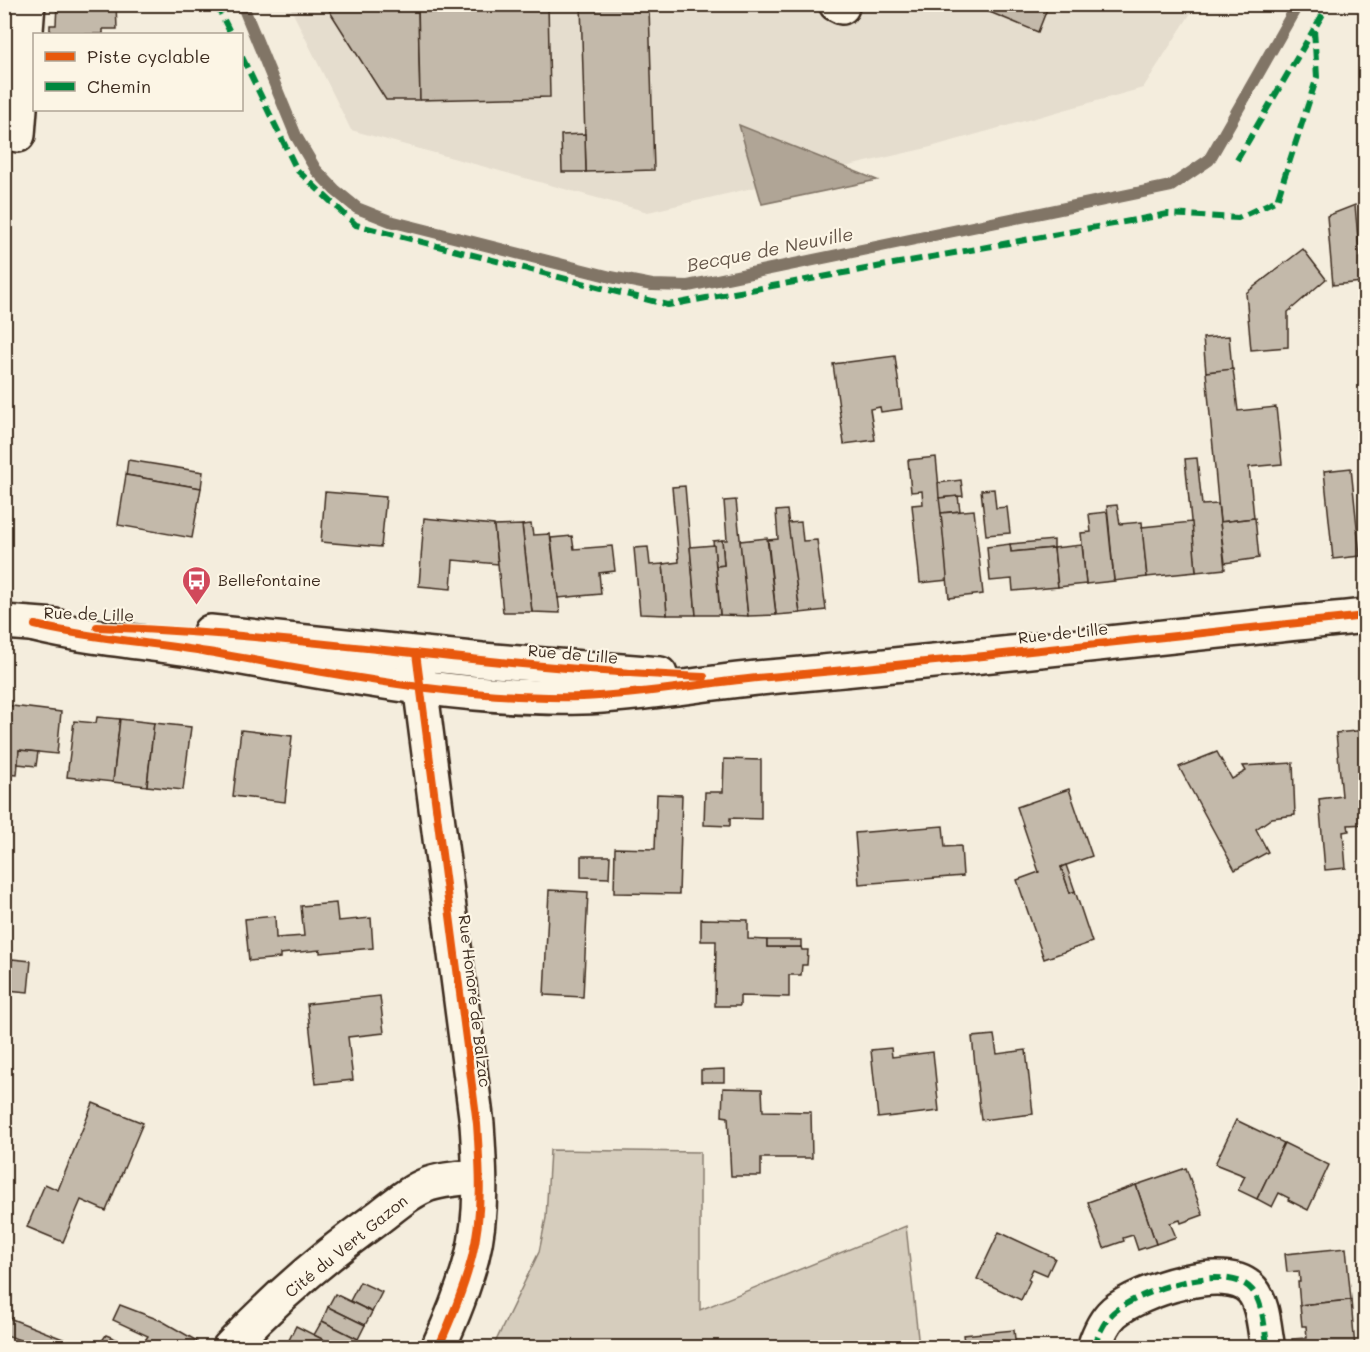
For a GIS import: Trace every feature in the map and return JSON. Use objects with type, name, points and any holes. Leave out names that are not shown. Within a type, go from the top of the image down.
[{"type":"main road","points":[[18,135],[15,35],[28,4]]},
{"type":"main road","name":"Rue de Lille","points":[[20,624],[184,648],[345,677],[420,687],[526,696],[581,697],[1365,616]]},
{"type":"main road","name":"Rue de Lille","points":[[20,624],[207,632],[482,660],[661,675],[764,677]]},
{"type":"main road","name":"Rue Honoré de Balzac","points":[[416,653],[477,1124],[479,1177],[477,1230],[472,1257],[451,1319],[438,1347]]},
{"type":"main road","name":"Cité du Vert Gazon","points":[[229,1347],[303,1278],[358,1232],[413,1192],[445,1180],[479,1177]]},
{"type":"main road","points":[[1094,1347],[1101,1329],[1114,1312],[1138,1297],[1181,1283],[1213,1278],[1236,1281],[1252,1289],[1260,1307],[1267,1343]]},
{"type":"shaded area","points":[[289,5],[1196,5],[1143,88],[927,148],[648,212],[351,130]]},
{"type":"shaded area","points":[[739,125],[877,180],[762,204]]},
{"type":"shaded area","points":[[550,1150],[700,1152],[700,1310],[906,1226],[919,1347],[493,1347],[539,1252],[546,1218]]},
{"type":"building","points":[[57,4],[116,4],[117,29],[103,29],[103,33],[50,33],[50,25],[56,25]]},
{"type":"building","points":[[325,4],[418,4],[420,100],[386,100]]},
{"type":"building","points":[[418,4],[548,4],[550,97],[420,100]]},
{"type":"building","points":[[581,4],[634,4],[634,8],[649,8],[654,170],[586,172]]},
{"type":"building","points":[[970,4],[1049,4],[1038,32]]},
{"type":"building","points":[[585,134],[586,172],[562,172],[561,135]]},
{"type":"building","points":[[1355,205],[1362,282],[1333,285],[1327,216]]},
{"type":"building","points":[[1303,249],[1326,279],[1288,312],[1288,347],[1251,350],[1246,293]]},
{"type":"building","points":[[1229,336],[1232,370],[1206,372],[1203,338]]},
{"type":"building","points":[[895,356],[902,409],[881,412],[880,407],[870,409],[875,440],[844,444],[833,364]]},
{"type":"building","points":[[1233,369],[1238,411],[1276,407],[1282,464],[1249,467],[1254,518],[1220,522],[1206,372]]},
{"type":"building","points":[[936,457],[948,580],[920,583],[912,505],[923,504],[922,491],[911,492],[908,460]]},
{"type":"building","points":[[1197,458],[1202,505],[1218,504],[1225,569],[1196,572],[1185,459]]},
{"type":"building","points":[[128,460],[203,472],[201,488],[126,475]]},
{"type":"building","points":[[1351,468],[1360,556],[1333,559],[1324,471]]},
{"type":"building","points":[[126,475],[201,488],[192,538],[118,525]]},
{"type":"building","points":[[961,480],[963,496],[939,498],[938,483]]},
{"type":"building","points":[[685,486],[696,615],[667,615],[663,564],[679,562],[672,487]]},
{"type":"building","points":[[994,489],[996,508],[1007,507],[1010,533],[986,535],[981,490]]},
{"type":"building","points":[[325,492],[386,497],[381,547],[321,542]]},
{"type":"building","points":[[958,496],[960,511],[941,513],[939,498]]},
{"type":"building","points":[[736,500],[748,616],[720,615],[716,566],[724,565],[722,540],[727,540],[724,501]]},
{"type":"building","points":[[1117,505],[1120,524],[1142,522],[1147,577],[1114,581],[1107,506]]},
{"type":"building","points":[[787,510],[800,613],[776,615],[768,540],[778,539],[776,511]]},
{"type":"building","points":[[974,510],[983,594],[949,598],[941,513]]},
{"type":"building","points":[[1107,512],[1114,581],[1086,584],[1081,533],[1091,532],[1089,514]]},
{"type":"building","points":[[424,518],[494,525],[498,564],[453,560],[451,589],[419,586]]},
{"type":"building","points":[[1255,518],[1259,558],[1225,563],[1220,522]]},
{"type":"building","points":[[801,522],[803,541],[817,540],[826,610],[800,613],[788,523]]},
{"type":"building","points":[[1192,522],[1196,572],[1147,577],[1142,527]]},
{"type":"building","points":[[531,524],[533,535],[550,534],[560,613],[532,612],[522,525]]},
{"type":"building","points":[[522,525],[532,612],[503,612],[494,526]]},
{"type":"building","points":[[572,536],[574,549],[612,546],[615,571],[599,573],[601,594],[558,598],[551,538]]},
{"type":"building","points":[[767,538],[776,615],[748,616],[740,541]]},
{"type":"building","points":[[722,540],[724,565],[716,566],[713,541]]},
{"type":"building","points":[[1054,540],[1054,548],[1011,552],[1010,544]]},
{"type":"building","points":[[1010,544],[1011,552],[1054,548],[1058,587],[1013,591],[1012,579],[990,581],[987,547]]},
{"type":"building","points":[[714,545],[720,615],[696,615],[690,547]]},
{"type":"building","points":[[1082,545],[1086,584],[1058,587],[1054,548]]},
{"type":"building","points":[[648,547],[650,565],[663,564],[667,615],[640,614],[634,548]]},
{"type":"building","points":[[4,705],[61,712],[57,754],[19,750],[17,775],[4,774]]},
{"type":"building","points":[[97,717],[120,719],[113,782],[67,777],[74,721],[96,723]]},
{"type":"building","points":[[120,719],[154,723],[147,786],[113,782]]},
{"type":"building","points":[[154,723],[191,727],[183,790],[147,786]]},
{"type":"building","points":[[241,730],[292,736],[285,802],[233,796]]},
{"type":"building","points":[[1366,730],[1366,824],[1348,825],[1349,831],[1343,832],[1346,868],[1325,870],[1319,799],[1342,796],[1336,733]]},
{"type":"building","points":[[19,750],[38,752],[36,766],[18,764]]},
{"type":"building","points":[[1217,752],[1232,779],[1246,771],[1243,766],[1293,763],[1295,815],[1272,818],[1256,829],[1268,852],[1235,870],[1179,767]]},
{"type":"building","points":[[724,759],[761,760],[761,819],[730,818],[730,826],[704,825],[705,792],[723,792]]},
{"type":"building","points":[[1069,789],[1092,856],[1061,867],[1070,893],[1075,891],[1092,942],[1044,959],[1017,880],[1039,872],[1017,807]]},
{"type":"building","points":[[657,794],[682,795],[679,894],[614,893],[615,848],[655,849]]},
{"type":"building","points":[[943,826],[945,847],[961,846],[963,876],[859,884],[855,833]]},
{"type":"building","points":[[581,856],[610,856],[609,878],[581,877]]},
{"type":"building","points":[[1066,865],[1075,891],[1070,893],[1061,867]]},
{"type":"building","points":[[549,890],[588,892],[583,997],[544,995]]},
{"type":"building","points":[[336,903],[338,921],[371,918],[373,948],[280,954],[280,958],[249,961],[245,919],[275,916],[276,938],[304,936],[301,906]]},
{"type":"building","points":[[701,919],[748,920],[748,939],[767,940],[767,947],[801,947],[802,950],[808,950],[807,965],[802,965],[801,975],[789,975],[789,997],[740,996],[740,1006],[715,1006],[716,941],[701,941]]},
{"type":"building","points":[[767,940],[801,940],[801,947],[767,947]]},
{"type":"building","points":[[12,959],[31,961],[28,992],[7,990]]},
{"type":"building","points":[[380,996],[384,1033],[348,1037],[353,1080],[316,1084],[307,1004]]},
{"type":"building","points":[[994,1035],[997,1054],[1026,1050],[1033,1114],[981,1120],[972,1037]]},
{"type":"building","points":[[891,1048],[892,1057],[933,1052],[939,1111],[878,1118],[871,1050]]},
{"type":"building","points":[[724,1069],[724,1082],[701,1082],[701,1070]]},
{"type":"building","points":[[723,1088],[762,1089],[763,1111],[811,1112],[812,1158],[761,1158],[761,1176],[731,1176],[728,1117],[722,1116]]},
{"type":"building","points":[[93,1103],[143,1123],[106,1211],[81,1200],[63,1242],[27,1227],[45,1184],[58,1190]]},
{"type":"building","points":[[1236,1120],[1284,1143],[1257,1199],[1238,1190],[1245,1176],[1215,1164]]},
{"type":"building","points":[[1284,1143],[1329,1165],[1308,1210],[1279,1193],[1272,1207],[1257,1199]]},
{"type":"building","points":[[1186,1168],[1203,1215],[1181,1223],[1180,1220],[1170,1223],[1176,1237],[1156,1244],[1136,1185]]},
{"type":"building","points":[[1136,1185],[1156,1244],[1138,1250],[1133,1235],[1104,1248],[1088,1202]]},
{"type":"building","points":[[999,1232],[1055,1258],[1047,1275],[1033,1269],[1021,1300],[977,1279]]},
{"type":"building","points":[[1346,1248],[1351,1300],[1300,1305],[1299,1271],[1287,1272],[1285,1254]]},
{"type":"building","points":[[360,1282],[382,1292],[372,1312],[350,1301]]},
{"type":"building","points":[[335,1294],[372,1312],[365,1325],[328,1307]]},
{"type":"building","points":[[1351,1300],[1355,1348],[1293,1348],[1292,1339],[1307,1338],[1306,1326],[1302,1326],[1300,1305]]},
{"type":"building","points":[[120,1305],[162,1321],[197,1341],[192,1348],[140,1348],[148,1336],[113,1320]]},
{"type":"building","points":[[328,1307],[365,1325],[358,1339],[322,1321]]},
{"type":"building","points":[[4,1316],[86,1348],[40,1348],[4,1334]]},
{"type":"building","points":[[322,1321],[358,1339],[354,1348],[340,1348],[314,1335]]},
{"type":"building","points":[[296,1326],[324,1340],[320,1348],[299,1348],[288,1342]]},
{"type":"building","points":[[1014,1330],[1016,1348],[965,1348],[963,1335]]},
{"type":"building","points":[[106,1335],[138,1348],[97,1348]]},
{"type":"waterway","name":"Becque de Neuville","points":[[242,4],[296,136],[316,170],[357,208],[390,221],[611,277],[652,285],[688,286],[1171,186],[1209,160],[1298,4]]},
{"type":"marked path","points":[[216,4],[230,33]]},
{"type":"marked path","points":[[243,59],[297,170],[356,225],[668,305],[1168,214],[1238,218],[1277,200],[1317,77],[1314,29],[1329,4]]},
{"type":"marked path","points":[[1237,160],[1314,29]]},
{"type":"marked path","points":[[1094,1348],[1107,1320],[1126,1304],[1162,1288],[1183,1282],[1223,1278],[1240,1282],[1256,1295],[1261,1308],[1267,1343]]},
{"type":"cycle path","points":[[35,625],[78,634],[187,649],[394,684],[488,694],[582,697],[629,694],[746,679],[1366,616]]},
{"type":"cycle path","points":[[97,627],[249,637],[552,667],[704,677]]},
{"type":"cycle path","points":[[416,653],[477,1124],[480,1174],[478,1224],[472,1257],[457,1303],[438,1348]]},
{"type":"place","name":"Bellefontaine","points":[[197,606]]}]
